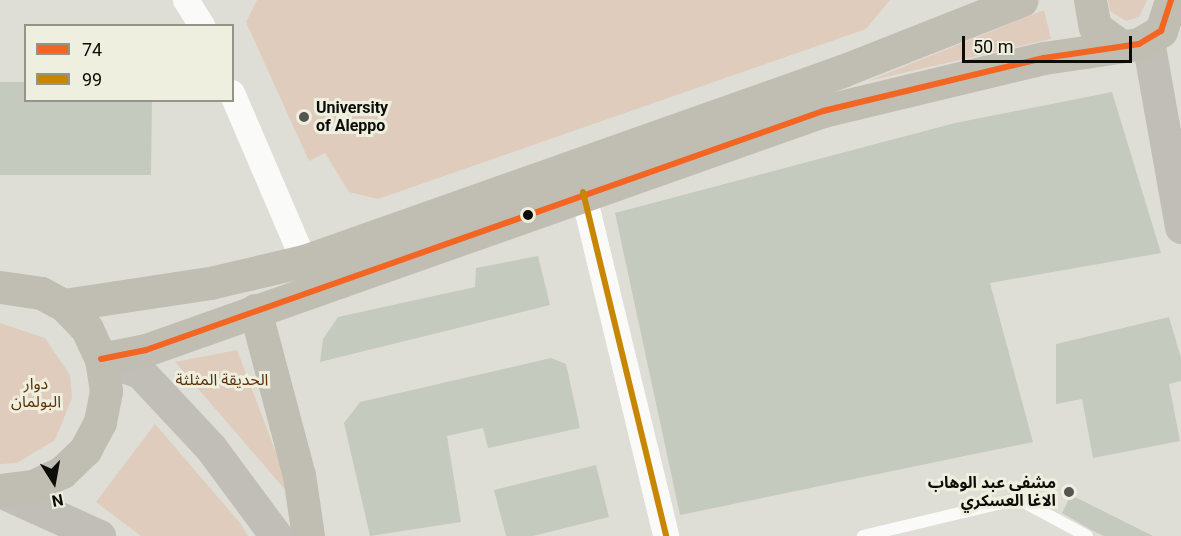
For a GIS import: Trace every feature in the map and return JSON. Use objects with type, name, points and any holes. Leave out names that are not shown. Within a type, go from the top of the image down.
[{"type":"main road","points":[[64,305],[210,283],[304,261],[842,71],[1022,0]]},
{"type":"main road","points":[[1090,0],[1095,27],[1144,41]]},
{"type":"main road","points":[[101,358],[146,350],[584,192],[824,111],[1144,41],[1167,22],[1171,0]]},
{"type":"main road","points":[[0,287],[41,293],[64,305],[87,329],[101,358],[106,391],[100,422],[85,450],[62,472],[33,486],[0,490]]},
{"type":"main road","points":[[255,310],[298,475],[308,536]]},
{"type":"street","points":[[186,0],[201,24]]},
{"type":"street","points":[[1144,41],[1141,109],[1169,170],[1181,226]]},
{"type":"street","points":[[234,98],[304,261]]},
{"type":"street","points":[[584,192],[666,536]]},
{"type":"street","points":[[101,358],[140,372],[211,448],[276,536]]},
{"type":"street","points":[[0,490],[99,536]]},
{"type":"lane","points":[[863,536],[1018,499],[1086,536]]},
{"type":"green space","points":[[257,0],[890,0],[866,29],[378,199],[349,192],[325,153],[309,161],[246,22]]},
{"type":"green space","points":[[1108,0],[1147,0],[1139,17],[1126,21],[1110,11]]},
{"type":"green space","points":[[1044,10],[1051,39],[868,81]]},
{"type":"green space","name":"دوار البولمان","points":[[0,323],[45,338],[70,375],[72,398],[55,440],[17,463],[0,464]]},
{"type":"green space","name":"الحديقة المثلثة","points":[[237,350],[294,500],[175,362]]},
{"type":"green space","points":[[155,424],[241,524],[248,536],[141,536],[96,502]]},
{"type":"building","points":[[0,82],[24,82],[24,102],[152,102],[151,175],[0,175]]},
{"type":"building","points":[[1112,92],[1161,253],[990,283],[1033,442],[680,515],[615,213],[955,123]]},
{"type":"building","points":[[538,256],[550,305],[320,362],[323,339],[338,317],[475,287],[476,268]]},
{"type":"building","points":[[1169,317],[1181,358],[1181,381],[1169,384],[1180,441],[1093,458],[1082,399],[1056,404],[1056,344]]},
{"type":"building","points":[[551,358],[566,364],[580,428],[488,448],[483,428],[447,436],[461,522],[370,536],[344,423],[360,402]]},
{"type":"building","points":[[596,465],[609,517],[533,536],[506,536],[494,490]]},
{"type":"building","points":[[1071,495],[1153,536],[1104,536],[1093,531],[1062,513]]},
{"type":"transit line","name":"74","points":[[101,359],[146,350],[823,111],[1044,58],[1139,44],[1161,31],[1171,0]]},
{"type":"transit line","name":"99","points":[[583,192],[666,536]]},
{"type":"place","name":"University of Aleppo","points":[[304,117]]},
{"type":"place","name":"مشفى عبد الوهاب الاغا العسكري","points":[[1069,492]]}]
